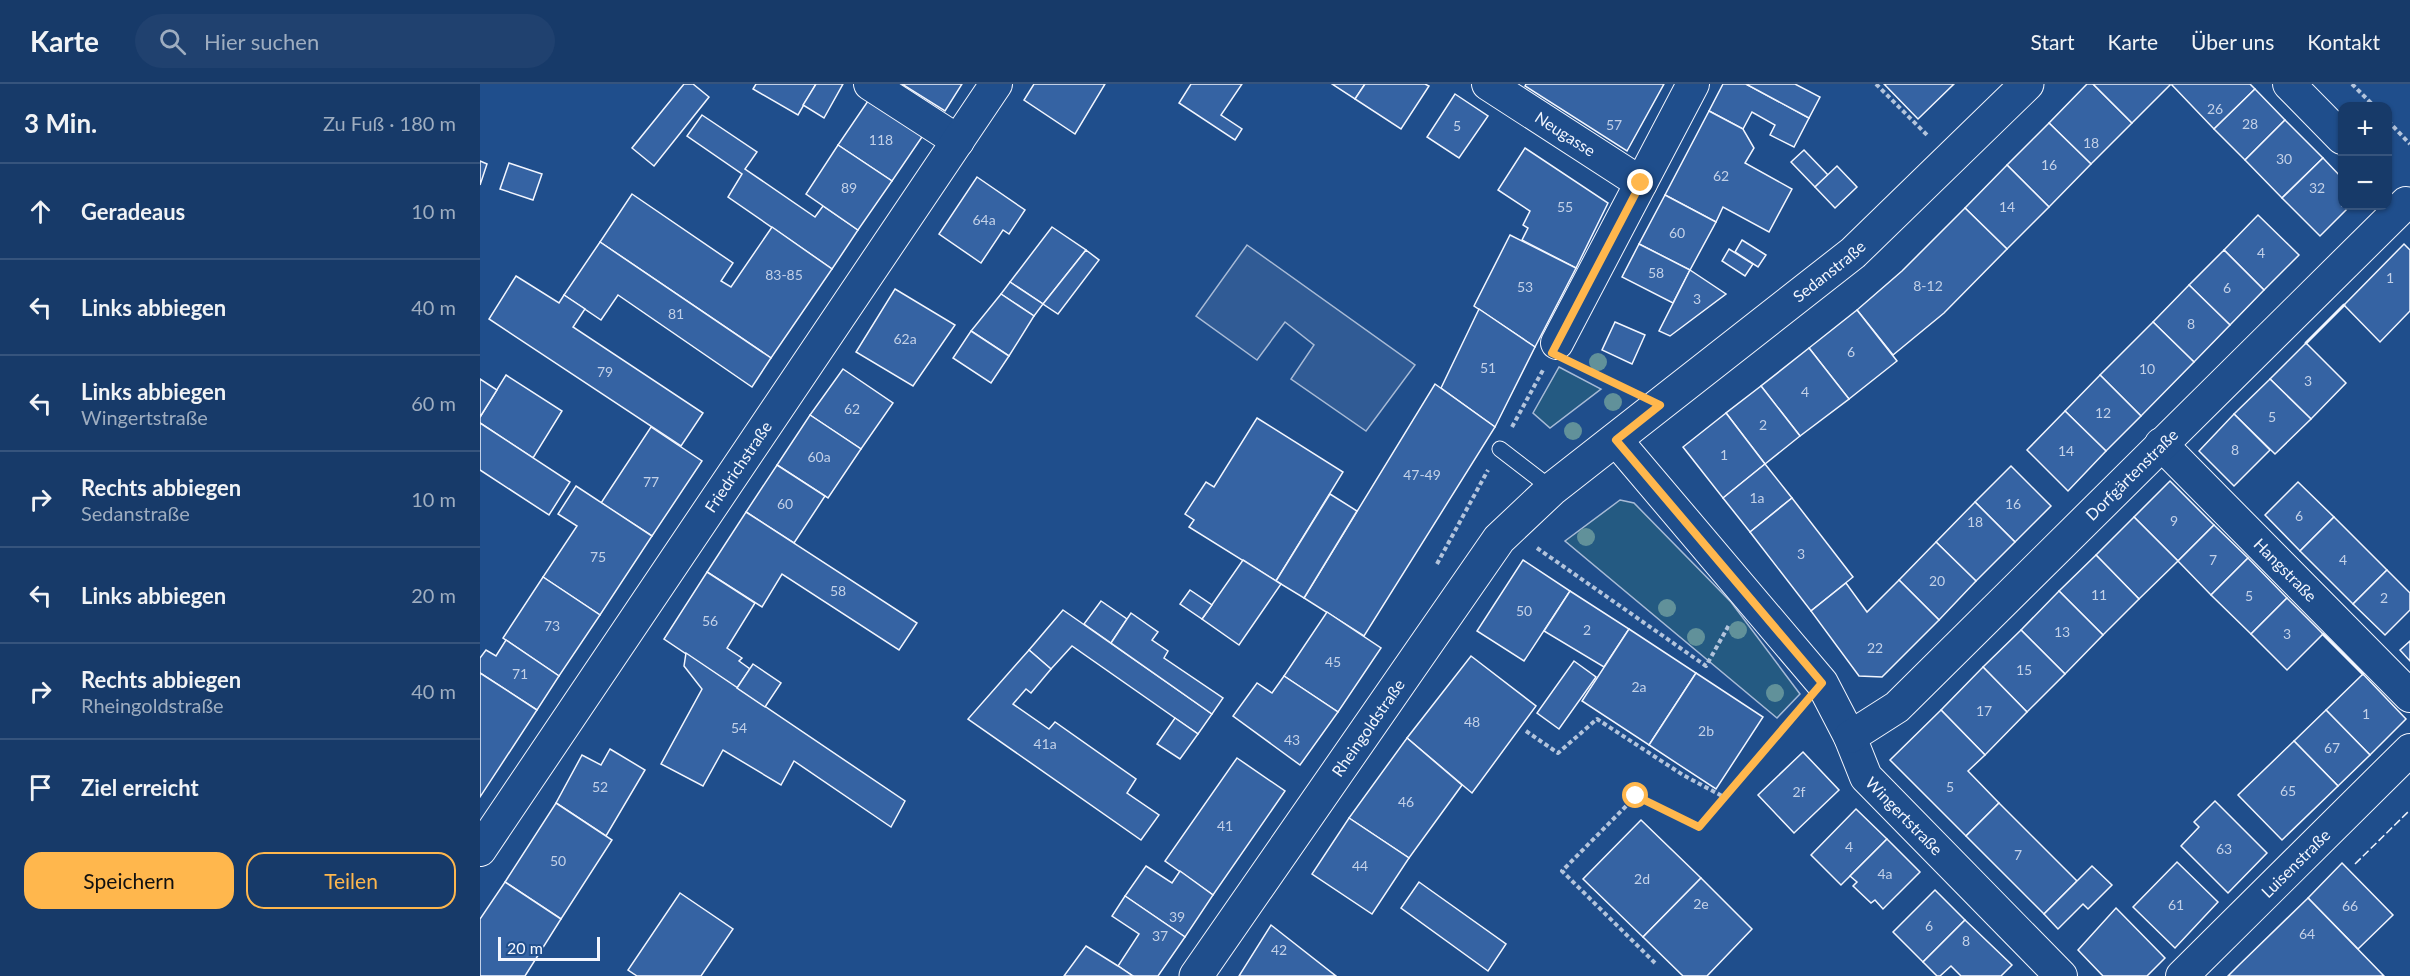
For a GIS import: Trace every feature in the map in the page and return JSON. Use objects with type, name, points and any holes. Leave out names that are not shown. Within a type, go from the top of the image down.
[{"type":"street","points":[[870,84],[958,141]]},
{"type":"street","name":"Friedrichstraße","points":[[480,850],[996,84]]},
{"type":"street","name":"Neugasse","points":[[1488,84],[1641,183]]},
{"type":"street","points":[[1555,348],[1693,84]]},
{"type":"street","name":"Sedanstraße","points":[[1616,440],[1853,253],[2027,84]]},
{"type":"street","points":[[2289,84],[2338,133]]},
{"type":"street","name":"Dorfgärtenstraße","points":[[1850,737],[1897,707],[2162,444],[2401,198]]},
{"type":"street","name":"Rheingoldstraße","points":[[1196,976],[1509,528],[1552,489],[1616,440]]},
{"type":"street","name":"Wingertstraße","points":[[1616,440],[1822,683],[1850,737],[1866,777],[2061,976]]},
{"type":"street","name":"Hangstraße","points":[[2162,444],[2410,696]]},
{"type":"street","name":"Luisenstraße","points":[[2182,976],[2410,750]]},
{"type":"lane","points":[[1500,449],[1552,489]]},
{"type":"path","points":[[1876,84],[1950,159]]},
{"type":"path","points":[[2352,84],[2370,102]]},
{"type":"path","points":[[2392,124],[2410,144]]},
{"type":"path","points":[[1500,449],[1555,348],[1660,405]]},
{"type":"path","points":[[1509,528],[1706,666],[1747,595]]},
{"type":"path","points":[[1655,963],[1562,871],[1636,796],[1699,827],[1822,683]]},
{"type":"path","points":[[1526,731],[1558,753],[1596,719],[1683,775],[1724,797]]},
{"type":"shaded area","points":[[1247,245],[1415,365],[1366,431],[1291,379],[1314,345],[1285,322],[1257,360],[1196,316]]},
{"type":"shaded area","points":[[1559,367],[1601,389],[1550,428],[1533,413]]},
{"type":"shaded area","points":[[1620,500],[1634,503],[1731,602],[1800,694],[1777,718],[1565,541]]},
{"type":"building","points":[[684,84],[693,84],[709,97],[654,166],[632,148]]},
{"type":"building","points":[[756,84],[816,84],[798,115],[753,89]]},
{"type":"building","points":[[816,84],[843,84],[824,118],[803,105]]},
{"type":"building","points":[[902,84],[962,84],[945,111]]},
{"type":"building","points":[[1034,84],[1105,84],[1075,134],[1024,100]]},
{"type":"building","points":[[1191,84],[1242,84],[1221,115],[1242,129],[1235,140],[1179,103]]},
{"type":"building","points":[[1332,84],[1365,84],[1355,99]]},
{"type":"building","points":[[1365,84],[1425,84],[1429,86],[1401,129],[1355,99]]},
{"type":"building","points":[[1526,84],[1664,84],[1627,151],[1525,86]]},
{"type":"building","points":[[1723,84],[1746,84],[1809,118],[1794,147],[1770,135],[1775,125],[1752,112],[1743,129],[1709,111]]},
{"type":"building","points":[[1746,84],[1795,84],[1820,97],[1809,118]]},
{"type":"building","points":[[1884,84],[1954,84],[1918,119]]},
{"type":"building","points":[[2087,84],[2093,84],[2132,123],[2091,164],[2049,123]]},
{"type":"building","points":[[2093,84],[2171,84],[2132,123]]},
{"type":"building","points":[[2171,84],[2250,84],[2255,89],[2214,129]]},
{"type":"building","points":[[2255,89],[2285,120],[2245,160],[2214,129]]},
{"type":"building","points":[[1455,94],[1488,116],[1459,158],[1427,137]]},
{"type":"building","points":[[870,98],[924,134],[892,181],[838,145]]},
{"type":"building","points":[[1709,111],[1743,129],[1754,148],[1745,163],[1792,189],[1769,232],[1723,207],[1716,222],[1665,195]]},
{"type":"building","points":[[702,115],[757,152],[745,169],[815,217],[823,206],[858,230],[832,269],[728,197],[742,174],[687,136]]},
{"type":"building","points":[[2285,120],[2323,158],[2282,198],[2245,160]]},
{"type":"building","points":[[2049,123],[2091,164],[2049,207],[2007,165]]},
{"type":"building","points":[[838,145],[892,181],[858,230],[806,194]]},
{"type":"building","points":[[1525,148],[1608,203],[1576,268],[1522,240],[1528,228],[1523,225],[1530,211],[1498,190]]},
{"type":"building","points":[[1804,150],[1828,175],[1815,187],[1791,162]]},
{"type":"building","points":[[2323,158],[2338,174],[2338,210],[2346,210],[2320,236],[2282,198]]},
{"type":"building","points":[[480,161],[487,164],[480,185]]},
{"type":"building","points":[[509,163],[542,174],[533,200],[500,189]]},
{"type":"building","points":[[2007,165],[2049,207],[2007,249],[1965,208]]},
{"type":"building","points":[[1837,166],[1857,187],[1835,208],[1815,187]]},
{"type":"building","points":[[977,177],[1025,210],[1009,234],[1003,230],[981,263],[939,234]]},
{"type":"building","points":[[632,194],[733,263],[721,281],[731,287],[772,227],[832,269],[771,358],[600,242]]},
{"type":"building","points":[[1665,195],[1716,222],[1690,270],[1639,244]]},
{"type":"building","points":[[1965,208],[2007,249],[1944,313],[1893,355],[1857,310],[1902,271]]},
{"type":"building","points":[[2258,215],[2299,255],[2264,290],[2224,250]]},
{"type":"building","points":[[1052,227],[1086,250],[1043,304],[1010,282]]},
{"type":"building","points":[[1510,235],[1576,268],[1535,347],[1474,306]]},
{"type":"building","points":[[1742,240],[1766,255],[1758,267],[1735,252]]},
{"type":"building","points":[[600,242],[771,358],[752,387],[618,295],[601,320],[564,295]]},
{"type":"building","points":[[1639,244],[1690,270],[1673,303],[1622,277]]},
{"type":"building","points":[[2404,244],[2410,250],[2410,311],[2380,342],[2344,305]]},
{"type":"building","points":[[1729,249],[1753,264],[1745,276],[1722,261]]},
{"type":"building","points":[[1086,250],[1099,260],[1058,314],[1043,304]]},
{"type":"building","points":[[2224,250],[2264,290],[2230,325],[2189,285]]},
{"type":"building","points":[[1690,270],[1726,294],[1670,336],[1659,331]]},
{"type":"building","points":[[516,276],[559,303],[564,295],[585,309],[573,327],[703,413],[681,446],[489,319]]},
{"type":"building","points":[[1010,282],[1043,304],[1034,316],[1001,294]]},
{"type":"building","points":[[2189,285],[2230,325],[2194,362],[2153,322]]},
{"type":"building","points":[[895,289],[955,325],[913,386],[856,352]]},
{"type":"building","points":[[1001,294],[1034,316],[1009,356],[971,331]]},
{"type":"building","points":[[1479,309],[1535,347],[1495,427],[1441,388]]},
{"type":"building","points":[[1857,310],[1897,361],[1849,399],[1809,348]]},
{"type":"building","points":[[1615,322],[1645,335],[1632,364],[1602,350]]},
{"type":"building","points":[[2153,322],[2194,362],[2141,416],[2100,375]]},
{"type":"building","points":[[971,331],[1009,356],[991,383],[953,358]]},
{"type":"building","points":[[2306,343],[2346,383],[2311,419],[2270,379]]},
{"type":"building","points":[[1809,348],[1849,399],[1800,436],[1761,386]]},
{"type":"building","points":[[843,369],[893,403],[861,449],[810,415]]},
{"type":"building","points":[[506,375],[562,411],[533,458],[480,423],[480,417]]},
{"type":"building","points":[[2100,375],[2141,416],[2106,451],[2065,411]]},
{"type":"building","points":[[480,379],[497,390],[480,417]]},
{"type":"building","points":[[2270,379],[2311,419],[2275,454],[2234,414]]},
{"type":"building","points":[[1435,384],[1495,427],[1364,636],[1304,598]]},
{"type":"building","points":[[1761,386],[1800,436],[1765,464],[1726,413]]},
{"type":"building","points":[[2065,411],[2106,451],[2068,491],[2027,450]]},
{"type":"building","points":[[1726,413],[1765,464],[1723,498],[1683,447]]},
{"type":"building","points":[[2234,414],[2270,450],[2234,486],[2199,451]]},
{"type":"building","points":[[810,415],[861,449],[828,498],[777,465]]},
{"type":"building","points":[[1257,418],[1343,472],[1276,581],[1189,527],[1194,520],[1185,514],[1206,482],[1214,487]]},
{"type":"building","points":[[480,423],[570,482],[549,515],[480,470]]},
{"type":"building","points":[[651,427],[702,461],[652,536],[601,503]]},
{"type":"building","points":[[1765,464],[1792,498],[1750,532],[1723,498]]},
{"type":"building","points":[[777,465],[825,496],[794,543],[746,512]]},
{"type":"building","points":[[2011,466],[2051,506],[2015,542],[1975,502]]},
{"type":"building","points":[[2170,481],[2214,525],[2178,561],[2134,517]]},
{"type":"building","points":[[2298,482],[2334,517],[2300,551],[2265,515]]},
{"type":"building","points":[[576,486],[652,536],[600,615],[543,577],[577,526],[558,514]]},
{"type":"building","points":[[1330,494],[1357,511],[1304,598],[1276,581]]},
{"type":"building","points":[[1792,498],[1853,577],[1811,611],[1750,532]]},
{"type":"building","points":[[1975,502],[2015,542],[1976,581],[1936,542]]},
{"type":"building","points":[[746,512],[917,623],[899,650],[782,574],[762,607],[707,572]]},
{"type":"building","points":[[2134,517],[2178,561],[2139,599],[2096,555]]},
{"type":"building","points":[[2334,517],[2387,570],[2353,604],[2300,551]]},
{"type":"building","points":[[2214,525],[2248,558],[2211,595],[2178,561]]},
{"type":"building","points":[[1936,542],[1976,581],[1939,620],[1899,580]]},
{"type":"building","points":[[2096,555],[2139,599],[2103,635],[2059,591]]},
{"type":"building","points":[[2248,558],[2287,598],[2251,634],[2211,595]]},
{"type":"building","points":[[1243,560],[1281,584],[1239,645],[1202,619]]},
{"type":"building","points":[[1523,560],[1570,591],[1524,661],[1477,631]]},
{"type":"building","points":[[2387,570],[2410,593],[2410,610],[2385,635],[2353,604]]},
{"type":"building","points":[[707,572],[755,603],[727,648],[742,658],[739,661],[750,669],[737,688],[664,639]]},
{"type":"building","points":[[543,577],[600,615],[559,676],[503,638]]},
{"type":"building","points":[[1899,580],[1939,620],[1882,677],[1859,676],[1811,611],[1846,583],[1867,612]]},
{"type":"building","points":[[1190,590],[1212,605],[1202,619],[1180,604]]},
{"type":"building","points":[[1570,591],[1629,629],[1604,667],[1544,631]]},
{"type":"building","points":[[2059,591],[2103,635],[2065,674],[2021,630]]},
{"type":"building","points":[[2287,598],[2323,634],[2287,670],[2251,634]]},
{"type":"building","points":[[1101,601],[1127,619],[1111,643],[1084,624]]},
{"type":"building","points":[[1063,610],[1212,714],[1198,734],[1072,646],[1051,669],[1029,650]]},
{"type":"building","points":[[1327,612],[1381,648],[1338,712],[1284,676]]},
{"type":"building","points":[[1131,613],[1158,632],[1152,640],[1168,651],[1164,658],[1223,698],[1212,714],[1111,643]]},
{"type":"building","points":[[1629,629],[1696,673],[1649,745],[1582,701]]},
{"type":"building","points":[[2021,630],[2065,674],[2027,712],[1983,667]]},
{"type":"building","points":[[506,640],[559,676],[537,710],[480,673],[480,658],[486,650],[496,656]]},
{"type":"building","points":[[2410,641],[2410,661],[2400,650]]},
{"type":"building","points":[[1029,650],[1051,669],[1031,693],[1026,689],[1013,704],[1049,729],[1055,722],[1136,779],[1127,793],[1159,815],[1141,840],[968,719]]},
{"type":"building","points":[[686,653],[905,801],[891,827],[794,761],[781,785],[723,750],[703,786],[661,764],[702,689],[684,666]]},
{"type":"building","points":[[1471,656],[1536,706],[1472,793],[1407,738]]},
{"type":"building","points":[[1574,661],[1596,677],[1559,729],[1537,713]]},
{"type":"building","points":[[753,664],[781,683],[765,707],[737,688]]},
{"type":"building","points":[[1983,667],[2027,712],[1985,755],[1941,710]]},
{"type":"building","points":[[480,673],[537,710],[480,797]]},
{"type":"building","points":[[1696,673],[1763,717],[1716,789],[1649,745]]},
{"type":"building","points":[[2363,674],[2406,719],[2370,755],[2326,710]]},
{"type":"building","points":[[1284,676],[1338,712],[1300,765],[1233,716],[1257,683],[1272,693]]},
{"type":"building","points":[[1941,710],[1985,755],[1968,771],[1999,803],[1966,836],[1890,760]]},
{"type":"building","points":[[2326,710],[2370,755],[2338,786],[2294,741]]},
{"type":"building","points":[[1175,718],[1198,734],[1180,759],[1157,744]]},
{"type":"building","points":[[1407,738],[1462,785],[1409,858],[1349,818]]},
{"type":"building","points":[[2294,741],[2338,786],[2282,840],[2238,795]]},
{"type":"building","points":[[610,749],[645,770],[606,836],[556,803],[582,755],[601,765]]},
{"type":"building","points":[[1803,752],[1839,790],[1794,833],[1758,795]]},
{"type":"building","points":[[1237,758],[1285,791],[1213,895],[1165,861]]},
{"type":"building","points":[[2215,801],[2267,853],[2228,893],[2181,846],[2199,827],[2194,822]]},
{"type":"building","points":[[556,803],[612,840],[561,919],[505,882]]},
{"type":"building","points":[[1999,803],[2077,881],[2044,914],[1966,836]]},
{"type":"building","points":[[1856,809],[1887,839],[1841,885],[1811,855]]},
{"type":"building","points":[[1349,818],[1409,858],[1372,914],[1312,874]]},
{"type":"building","points":[[1641,820],[1701,878],[1643,937],[1583,879]]},
{"type":"building","points":[[1887,839],[1920,872],[1883,909],[1875,900],[1871,903],[1853,886],[1857,882],[1850,876]]},
{"type":"building","points":[[2177,862],[2218,902],[2175,948],[2133,907]]},
{"type":"building","points":[[2342,863],[2393,915],[2358,949],[2308,898]]},
{"type":"building","points":[[1146,866],[1172,883],[1180,871],[1213,895],[1185,937],[1125,896]]},
{"type":"building","points":[[2092,866],[2112,885],[2088,909],[2083,904],[2058,929],[2044,914]]},
{"type":"building","points":[[1701,878],[1752,929],[1707,976],[1683,976],[1643,937]]},
{"type":"building","points":[[505,882],[561,919],[525,976],[480,976],[480,919]]},
{"type":"building","points":[[1419,882],[1506,944],[1488,971],[1401,908]]},
{"type":"building","points":[[1935,890],[1965,920],[1923,962],[1893,932]]},
{"type":"building","points":[[680,893],[733,929],[701,976],[637,976],[628,970]]},
{"type":"building","points":[[1125,896],[1185,937],[1158,976],[1133,976],[1118,966],[1139,934],[1112,916]]},
{"type":"building","points":[[2308,898],[2384,976],[2228,976],[2239,965]]},
{"type":"building","points":[[2116,908],[2165,958],[2147,976],[2103,976],[2078,950]]},
{"type":"building","points":[[1965,920],[2012,965],[2001,976],[1961,976],[1951,966],[1937,976],[1923,962]]},
{"type":"building","points":[[1271,925],[1336,976],[1239,976]]},
{"type":"building","points":[[1086,946],[1118,966],[1133,976],[1064,976]]},
{"type":"fence","points":[[2355,864],[2410,810]]},
{"type":"wall","points":[[2306,343],[2344,305]]},
{"type":"wall","points":[[2323,634],[2363,674]]},
{"type":"route","points":[[1636,796],[1699,827],[1822,683],[1616,440],[1660,405],[1552,353],[1641,183]]}]
